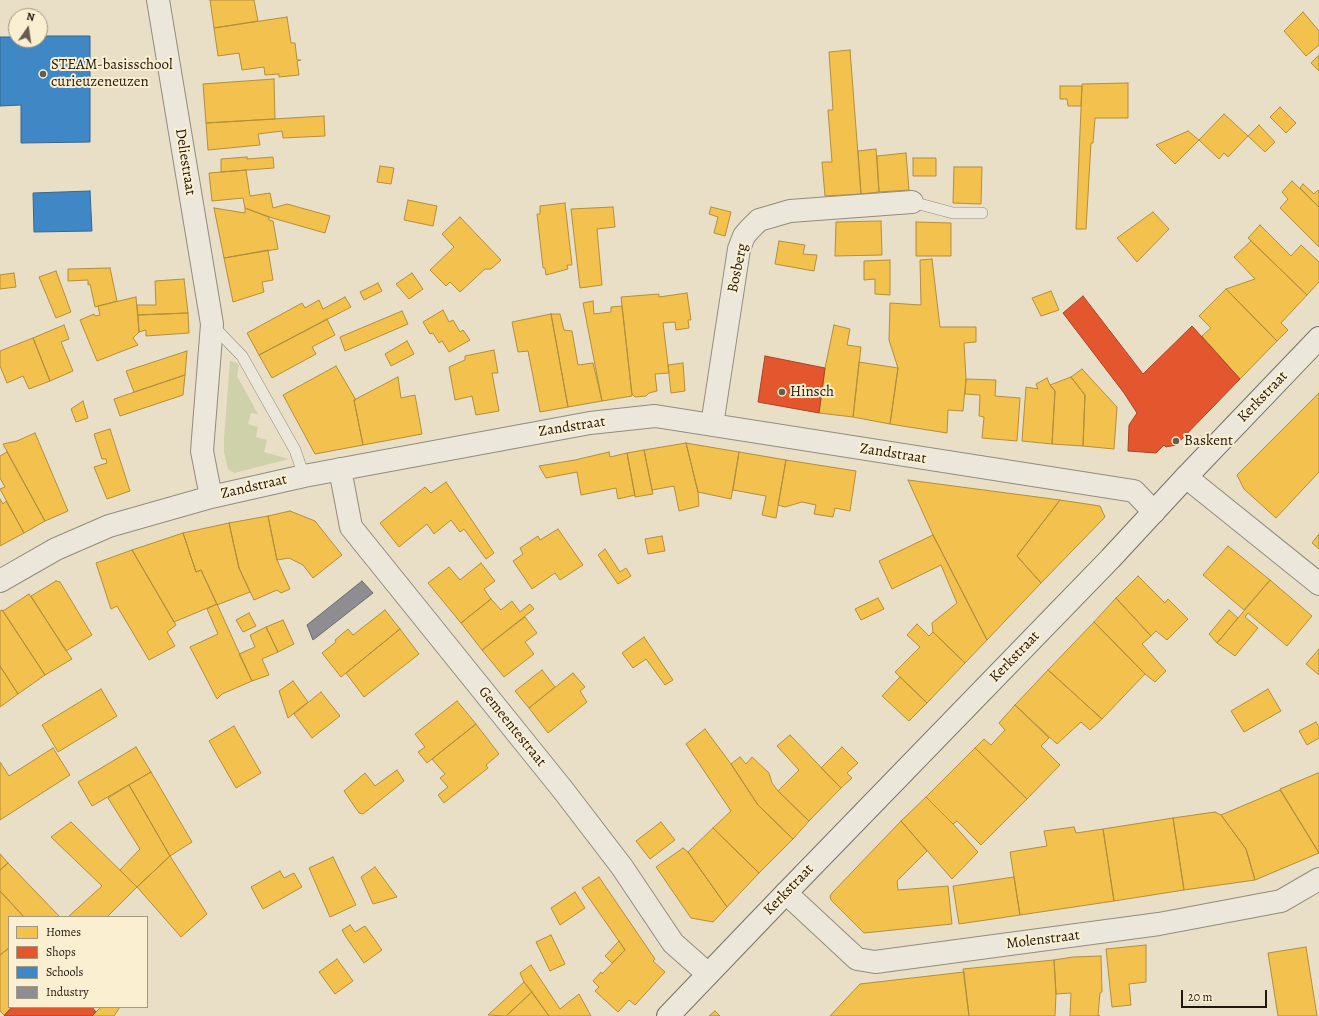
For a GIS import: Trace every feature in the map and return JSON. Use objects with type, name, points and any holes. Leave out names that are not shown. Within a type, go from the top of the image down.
[{"type":"street","name":"Deliestraat","points":[[158,0],[212,324],[202,451],[211,497]]},
{"type":"street","name":"Bosberg","points":[[712,426],[739,249],[744,236],[749,230],[759,220],[790,211],[912,202]]},
{"type":"street","name":"Kerkstraat","points":[[668,1016],[1110,559],[1319,338]]},
{"type":"street","name":"Zandstraat","points":[[0,581],[56,549],[109,526],[211,497],[304,476],[590,423],[655,416],[1134,491],[1154,512]]},
{"type":"street","name":"Gemeentestraat","points":[[340,469],[351,527],[564,790],[622,868],[673,942],[708,974]]},
{"type":"street","points":[[1186,477],[1319,584]]},
{"type":"street","name":"Molenstraat","points":[[786,893],[857,959],[875,962],[1140,927],[1281,901],[1319,879]]},
{"type":"lane","points":[[912,202],[952,212],[982,213]]},
{"type":"lane","points":[[212,324],[242,356],[295,450],[304,476]]},
{"type":"green space","points":[[230,361],[239,365],[237,376],[258,414],[251,413],[248,424],[258,427],[256,437],[267,440],[264,452],[289,459],[234,473],[228,469],[224,452],[224,439]]},
{"type":"building: Homes","points":[[210,0],[254,0],[258,21],[214,28]]},
{"type":"building: Homes","points":[[1303,12],[1319,31],[1319,45],[1306,56],[1284,31]]},
{"type":"building: Homes","points":[[287,17],[291,43],[295,43],[297,60],[301,60],[297,61],[299,75],[279,77],[279,74],[265,75],[264,67],[242,70],[239,53],[218,56],[214,28]]},
{"type":"building: Homes","points":[[850,50],[861,194],[825,196],[822,162],[832,162],[828,110],[833,110],[829,52]]},
{"type":"building: Homes","points":[[1319,55],[1319,71],[1311,63]]},
{"type":"building: Homes","points":[[274,79],[275,119],[206,123],[203,84]]},
{"type":"building: Homes","points":[[1128,83],[1128,118],[1095,118],[1093,143],[1091,143],[1086,229],[1076,229],[1082,84]]},
{"type":"building: Homes","points":[[1060,86],[1082,86],[1081,106],[1068,106],[1067,99],[1060,99]]},
{"type":"building: Homes","points":[[1280,107],[1296,123],[1286,133],[1270,117]]},
{"type":"building: Homes","points":[[1224,114],[1248,136],[1228,157],[1224,153],[1219,159],[1199,140]]},
{"type":"building: Homes","points":[[324,116],[325,136],[283,138],[282,131],[258,134],[260,145],[208,150],[206,123]]},
{"type":"building: Homes","points":[[1259,125],[1275,142],[1265,152],[1248,136]]},
{"type":"building: Homes","points":[[1188,131],[1199,140],[1175,164],[1156,145]]},
{"type":"building: Homes","points":[[876,149],[879,192],[861,194],[858,151]]},
{"type":"building: Homes","points":[[906,153],[909,190],[879,192],[877,156]]},
{"type":"building: Homes","points":[[247,157],[247,159],[273,157],[274,168],[221,172],[221,159]]},
{"type":"building: Homes","points":[[913,158],[936,158],[936,176],[913,176]]},
{"type":"building: Homes","points":[[380,166],[394,168],[391,184],[377,182]]},
{"type":"building: Homes","points":[[954,167],[982,167],[981,204],[953,203]]},
{"type":"building: Homes","points":[[246,170],[250,196],[270,193],[273,208],[287,204],[330,216],[325,233],[269,217],[245,208],[243,198],[212,201],[209,173]]},
{"type":"building: Homes","points":[[1292,181],[1319,207],[1319,247],[1280,208],[1288,199],[1282,192]]},
{"type":"building: Homes","points":[[1303,184],[1314,194],[1318,190],[1319,191],[1319,207],[1300,188]]},
{"type":"building: Homes","points":[[408,200],[437,206],[433,226],[404,220]]},
{"type":"building: Homes","points":[[565,203],[572,265],[567,265],[568,269],[546,275],[545,268],[543,268],[537,214],[540,214],[540,206]]},
{"type":"building: Homes","points":[[613,207],[615,227],[597,229],[602,285],[580,288],[571,209]]},
{"type":"building: Homes","points":[[711,207],[731,212],[725,236],[714,233],[718,217],[709,214]]},
{"type":"building: Homes","points":[[214,208],[245,213],[245,208],[269,217],[269,220],[273,221],[278,249],[224,258]]},
{"type":"building: Homes","points":[[1153,212],[1169,229],[1137,262],[1117,238]]},
{"type":"building: Homes","points":[[460,217],[501,260],[491,269],[485,269],[460,292],[450,282],[446,286],[430,270],[454,247],[442,234]]},
{"type":"building: Homes","points":[[881,221],[882,255],[835,256],[836,222]]},
{"type":"building: Homes","points":[[916,222],[951,223],[951,256],[916,256]]},
{"type":"building: Homes","points":[[1260,225],[1291,256],[1301,245],[1319,262],[1319,282],[1307,295],[1248,238]]},
{"type":"building: Homes","points":[[779,241],[805,245],[803,254],[817,255],[814,271],[775,264]]},
{"type":"building: Homes","points":[[1251,241],[1307,295],[1281,323],[1288,330],[1277,341],[1226,289],[1255,279],[1234,257]]},
{"type":"building: Homes","points":[[268,250],[273,280],[262,282],[264,292],[233,302],[224,258]]},
{"type":"building: Homes","points":[[932,259],[940,327],[976,327],[976,342],[964,343],[966,379],[963,411],[948,410],[947,433],[890,424],[898,368],[889,340],[890,303],[921,305],[920,260]]},
{"type":"building: Homes","points":[[890,260],[890,295],[875,294],[875,279],[864,280],[864,261]]},
{"type":"building: Homes","points":[[110,268],[117,301],[95,307],[90,284],[88,285],[88,280],[68,281],[68,269]]},
{"type":"building: Homes","points":[[56,271],[71,312],[56,318],[39,277]]},
{"type":"building: Homes","points":[[14,273],[16,287],[0,289],[0,275]]},
{"type":"building: Homes","points":[[412,273],[423,289],[409,299],[396,284]]},
{"type":"building: Homes","points":[[184,279],[188,313],[138,315],[137,305],[156,305],[155,281]]},
{"type":"building: Homes","points":[[378,283],[382,291],[364,300],[360,292]]},
{"type":"building: Homes","points":[[1226,289],[1277,341],[1240,379],[1202,336],[1211,328],[1199,316]]},
{"type":"building: Homes","points":[[1051,291],[1059,310],[1041,316],[1032,298]]},
{"type":"building: Homes","points":[[687,293],[691,320],[688,320],[689,328],[676,330],[675,322],[663,323],[669,373],[655,374],[657,391],[649,393],[646,396],[635,397],[632,394],[621,297],[659,294],[659,297]]},
{"type":"building: Homes","points":[[136,297],[139,332],[133,338],[138,345],[97,361],[80,320],[94,314],[95,316],[100,315],[98,306]]},
{"type":"building: Homes","points":[[345,297],[351,307],[259,355],[247,333],[302,303],[305,308],[319,300],[323,309]]},
{"type":"building: Homes","points":[[593,301],[594,314],[611,312],[611,307],[622,306],[632,396],[602,401],[583,303]]},
{"type":"building: Homes","points":[[443,310],[449,322],[453,320],[460,332],[463,330],[470,340],[449,352],[442,341],[439,343],[433,333],[430,334],[423,322]]},
{"type":"building: Homes","points":[[402,311],[408,324],[345,351],[340,337]]},
{"type":"building: Homes","points":[[188,313],[189,333],[146,336],[146,330],[139,332],[138,315]]},
{"type":"building: Homes","points":[[551,314],[568,407],[540,412],[528,351],[518,352],[512,322]]},
{"type":"building: Homes","points":[[551,314],[560,314],[564,330],[572,331],[578,365],[593,363],[602,401],[568,407]]},
{"type":"building: Homes","points":[[327,319],[335,335],[312,347],[316,354],[272,378],[259,355]]},
{"type":"building: Homes","points":[[64,325],[69,339],[61,342],[73,371],[50,381],[33,338]]},
{"type":"building: Homes","points":[[834,325],[850,329],[847,345],[861,347],[853,417],[819,413],[825,368]]},
{"type":"building: Homes","points":[[33,338],[50,381],[29,389],[23,376],[7,383],[0,366],[0,351]]},
{"type":"building: Homes","points":[[407,341],[414,354],[391,366],[385,354]]},
{"type":"building: Homes","points":[[494,350],[498,373],[492,373],[499,411],[476,415],[472,396],[455,400],[449,367],[465,360],[465,356]]},
{"type":"building: Homes","points":[[187,351],[185,375],[134,392],[126,371]]},
{"type":"building: Homes","points":[[859,362],[898,368],[890,424],[853,417]]},
{"type":"building: Homes","points":[[683,363],[685,391],[671,393],[668,365]]},
{"type":"building: Homes","points":[[336,366],[356,400],[354,400],[363,445],[315,454],[283,395]]},
{"type":"building: Homes","points":[[1082,369],[1117,407],[1114,449],[1083,446],[1085,395],[1071,377]]},
{"type":"building: Homes","points":[[185,375],[183,395],[120,416],[114,399]]},
{"type":"building: Homes","points":[[398,377],[401,398],[415,395],[422,434],[363,445],[354,400]]},
{"type":"building: Homes","points":[[1071,377],[1085,395],[1083,446],[1052,444],[1055,391],[1050,385]]},
{"type":"building: Homes","points":[[1047,378],[1055,391],[1052,444],[1022,441],[1026,387],[1038,389],[1036,384]]},
{"type":"building: Homes","points":[[966,379],[996,380],[995,396],[1020,398],[1017,441],[982,438],[984,417],[979,416],[980,395],[965,394]]},
{"type":"building: Homes","points":[[1319,393],[1319,472],[1276,518],[1244,489],[1237,475]]},
{"type":"building: Homes","points":[[83,401],[88,418],[76,422],[71,409]]},
{"type":"building: Homes","points":[[110,429],[130,491],[107,499],[94,467],[107,463],[106,459],[102,459],[94,434]]},
{"type":"building: Homes","points":[[35,433],[68,511],[45,521],[3,444],[17,441]]},
{"type":"building: Homes","points":[[686,443],[698,492],[699,506],[679,511],[674,486],[652,490],[644,450]]},
{"type":"building: Homes","points":[[686,443],[739,452],[731,499],[698,492]]},
{"type":"building: Homes","points":[[644,450],[653,494],[635,497],[627,453]]},
{"type":"building: Homes","points":[[7,452],[45,521],[24,533],[0,489],[5,487],[0,478],[0,456]]},
{"type":"building: Homes","points":[[609,452],[610,457],[627,453],[635,495],[618,499],[616,488],[581,495],[577,472],[546,478],[539,466],[575,460]]},
{"type":"building: Homes","points":[[739,452],[786,460],[776,518],[762,515],[766,496],[733,490]]},
{"type":"building: Homes","points":[[786,460],[856,471],[850,511],[835,508],[833,517],[814,514],[816,505],[802,502],[785,507],[778,505]]},
{"type":"building: Homes","points":[[908,480],[1060,500],[1017,556],[1041,583],[987,640],[933,535]]},
{"type":"building: Homes","points":[[446,482],[494,553],[486,559],[464,529],[460,532],[451,520],[434,534],[427,524],[399,547],[380,523],[425,487],[431,493]]},
{"type":"building: Homes","points":[[0,499],[3,504],[6,501],[24,533],[0,546]]},
{"type":"building: Homes","points":[[1060,500],[1100,506],[1105,517],[1041,583],[1017,556]]},
{"type":"building: Homes","points":[[290,511],[315,521],[342,555],[313,578],[303,565],[289,558],[277,560],[268,516]]},
{"type":"building: Homes","points":[[268,516],[277,560],[290,589],[281,593],[277,590],[254,600],[239,568],[229,523]]},
{"type":"building: Homes","points":[[229,523],[239,568],[250,592],[217,605],[201,570],[196,572],[183,533]]},
{"type":"building: Homes","points":[[558,529],[583,565],[560,580],[555,573],[532,589],[513,561],[523,554],[520,548],[538,536],[540,540]]},
{"type":"building: Homes","points":[[183,533],[196,572],[201,570],[217,604],[174,622],[132,550]]},
{"type":"building: Homes","points":[[1319,534],[1319,549],[1312,543]]},
{"type":"building: Homes","points":[[933,535],[987,640],[965,663],[933,632],[932,623],[957,603],[941,565],[892,589],[879,561]]},
{"type":"building: Homes","points":[[662,536],[665,551],[648,554],[645,539]]},
{"type":"building: Homes","points":[[1228,546],[1270,580],[1244,610],[1203,575]]},
{"type":"building: Homes","points":[[605,549],[620,572],[626,568],[631,576],[618,584],[598,555]]},
{"type":"building: Homes","points":[[132,550],[176,625],[167,632],[175,646],[149,660],[117,606],[111,609],[96,563]]},
{"type":"building: Homes","points":[[481,563],[495,581],[484,589],[491,599],[461,623],[428,583],[449,567],[460,580]]},
{"type":"building: Homes","points":[[1138,576],[1165,603],[1168,599],[1188,619],[1167,640],[1156,631],[1151,636],[1116,598]]},
{"type":"building: Homes","points":[[1270,580],[1312,616],[1287,646],[1248,613],[1245,617],[1258,628],[1235,656],[1217,643]]},
{"type":"building: Homes","points":[[56,581],[60,582],[92,635],[66,651],[31,596]]},
{"type":"building: Homes","points":[[29,594],[72,659],[45,675],[3,611]]},
{"type":"building: Homes","points":[[878,598],[884,609],[861,620],[855,609]]},
{"type":"building: Homes","points":[[1116,598],[1151,636],[1142,644],[1166,671],[1155,682],[1145,674],[1094,622]]},
{"type":"building: Homes","points":[[491,599],[501,610],[512,601],[520,612],[530,604],[534,609],[482,650],[461,623]]},
{"type":"building: Homes","points":[[217,604],[252,681],[222,694],[217,699],[190,647],[218,634],[207,609]]},
{"type":"building: Homes","points":[[2,610],[45,675],[18,694],[0,666],[0,611]]},
{"type":"building: Homes","points":[[385,610],[400,629],[341,677],[322,653],[336,642],[335,640],[348,629],[353,635]]},
{"type":"building: Homes","points":[[1229,610],[1238,618],[1217,643],[1209,634]]},
{"type":"building: Homes","points":[[249,613],[256,626],[243,632],[236,620]]},
{"type":"building: Homes","points":[[525,617],[537,633],[525,642],[534,654],[504,677],[482,650]]},
{"type":"building: Homes","points":[[283,620],[294,644],[278,652],[266,627]]},
{"type":"building: Homes","points":[[1094,622],[1145,674],[1102,719],[1048,670]]},
{"type":"building: Homes","points":[[917,624],[929,636],[933,632],[965,663],[927,703],[895,672],[920,647],[907,635]]},
{"type":"building: Homes","points":[[266,627],[278,652],[262,659],[269,675],[252,681],[239,654],[255,647],[250,635]]},
{"type":"building: Homes","points":[[400,629],[419,654],[364,697],[346,673]]},
{"type":"building: Homes","points":[[644,637],[673,680],[665,685],[646,659],[633,668],[622,653]]},
{"type":"building: Homes","points":[[1319,649],[1319,675],[1306,664]]},
{"type":"building: Homes","points":[[0,666],[18,694],[0,707]]},
{"type":"building: Homes","points":[[542,670],[555,687],[529,708],[515,691]]},
{"type":"building: Homes","points":[[1048,670],[1102,719],[1090,730],[1081,722],[1057,744],[1015,705]]},
{"type":"building: Homes","points":[[573,673],[585,687],[580,691],[587,702],[548,733],[529,708]]},
{"type":"building: Homes","points":[[900,677],[927,703],[909,721],[882,696]]},
{"type":"building: Homes","points":[[293,681],[308,702],[288,718],[279,691]]},
{"type":"building: Homes","points":[[101,689],[117,716],[58,752],[42,725]]},
{"type":"building: Homes","points":[[1268,689],[1281,711],[1244,732],[1231,711]]},
{"type":"building: Homes","points":[[321,692],[340,716],[312,738],[294,714]]},
{"type":"building: Homes","points":[[457,701],[476,724],[427,763],[418,752],[425,747],[415,734]]},
{"type":"building: Homes","points":[[1015,705],[1049,738],[1041,746],[1060,765],[1027,799],[975,748],[984,739],[991,745],[1005,730],[999,723]]},
{"type":"building: Homes","points":[[1316,722],[1319,727],[1319,738],[1307,745],[1299,731]]},
{"type":"building: Homes","points":[[476,724],[499,754],[486,765],[488,768],[444,803],[438,795],[448,787],[440,778],[445,774],[432,759]]},
{"type":"building: Homes","points":[[234,726],[261,773],[236,788],[209,741]]},
{"type":"building: Homes","points":[[705,729],[731,764],[758,805],[793,839],[759,873],[713,828],[731,811],[686,744]]},
{"type":"building: Homes","points":[[790,735],[841,788],[809,821],[778,791],[799,770],[777,746]]},
{"type":"building: Homes","points":[[136,747],[151,772],[92,806],[78,782]]},
{"type":"building: Homes","points":[[842,747],[858,763],[847,773],[852,778],[841,788],[821,768]]},
{"type":"building: Homes","points":[[53,748],[70,775],[0,820],[0,762],[9,776]]},
{"type":"building: Homes","points":[[975,748],[1027,799],[981,845],[957,821],[953,824],[926,797]]},
{"type":"building: Homes","points":[[740,757],[746,764],[752,757],[769,773],[772,783],[778,791],[809,821],[793,839],[758,805],[731,764]]},
{"type":"building: Homes","points":[[397,770],[404,781],[363,814],[359,813],[344,791],[365,773],[375,786]]},
{"type":"building: Homes","points":[[151,772],[192,842],[170,856],[129,785]]},
{"type":"building: Homes","points":[[1318,773],[1319,774],[1319,853],[1280,789]]},
{"type":"building: Homes","points":[[129,785],[170,856],[137,887],[120,870],[140,849],[108,798]]},
{"type":"building: Homes","points":[[1280,790],[1319,853],[1255,880],[1246,849],[1221,815]]},
{"type":"building: Homes","points":[[926,797],[978,852],[952,879],[901,821]]},
{"type":"building: Homes","points":[[1215,812],[1221,815],[1246,849],[1255,880],[1184,890],[1173,818]]},
{"type":"building: Homes","points":[[1173,818],[1184,890],[1114,901],[1103,829]]},
{"type":"building: Homes","points":[[901,821],[927,851],[897,881],[898,890],[948,886],[952,924],[864,933],[831,900],[830,896]]},
{"type":"building: Homes","points":[[71,822],[137,887],[108,916],[69,916],[102,886],[51,837]]},
{"type":"building: Homes","points":[[661,822],[675,840],[650,859],[636,841]]},
{"type":"building: Homes","points":[[1074,827],[1076,833],[1103,829],[1114,901],[1020,915],[1010,852],[1047,846],[1044,831]]},
{"type":"building: Homes","points":[[713,828],[759,873],[727,907],[688,852]]},
{"type":"building: Homes","points":[[683,848],[688,852],[727,907],[713,922],[691,918],[656,867]]},
{"type":"building: Homes","points":[[0,854],[8,863],[0,870]]},
{"type":"building: Homes","points":[[170,856],[207,914],[181,937],[137,887]]},
{"type":"building: Homes","points":[[333,857],[356,905],[330,917],[309,868]]},
{"type":"building: Homes","points":[[8,863],[59,916],[23,916],[0,891],[0,870]]},
{"type":"building: Homes","points":[[375,867],[397,897],[373,904],[361,877]]},
{"type":"building: Homes","points":[[280,871],[284,878],[294,873],[302,887],[263,909],[251,887]]},
{"type":"building: Homes","points":[[599,877],[655,959],[653,961],[665,972],[635,1005],[629,1000],[618,1012],[595,991],[599,987],[593,981],[601,972],[602,974],[625,950],[582,888]]},
{"type":"building: Homes","points":[[1014,877],[1020,915],[959,924],[953,886]]},
{"type":"building: Homes","points":[[0,891],[23,916],[8,916],[8,949],[0,955]]},
{"type":"building: Homes","points":[[575,892],[585,908],[560,925],[551,908]]},
{"type":"building: Homes","points":[[350,925],[355,932],[365,926],[382,950],[364,963],[342,930]]},
{"type":"building: Homes","points":[[551,935],[565,964],[550,971],[536,942]]},
{"type":"building: Homes","points":[[619,941],[625,950],[612,963],[605,956]]},
{"type":"building: Homes","points":[[1146,945],[1146,982],[1129,984],[1131,1005],[1112,1007],[1106,949]]},
{"type":"building: Homes","points":[[1306,947],[1317,1016],[1278,1016],[1268,953]]},
{"type":"building: Homes","points":[[8,949],[8,1008],[11,1008],[4,1015],[0,1011],[0,955]]},
{"type":"building: Homes","points":[[1101,956],[1102,992],[1100,993],[1098,1015],[1100,1016],[1070,1016],[1071,993],[1056,994],[1054,960],[1073,957]]},
{"type":"building: Homes","points":[[337,959],[353,981],[335,994],[319,972]]},
{"type":"building: Homes","points":[[1054,960],[1056,994],[1055,1016],[969,1016],[963,969]]},
{"type":"building: Homes","points":[[531,965],[560,1009],[579,994],[591,1016],[549,1016],[524,982],[520,973]]},
{"type":"building: Homes","points":[[964,972],[969,1016],[830,1016],[860,984]]},
{"type":"building: Homes","points":[[524,982],[532,992],[506,1016],[488,1015]]},
{"type":"building: Homes","points":[[532,992],[549,1016],[506,1016]]},
{"type":"building: Homes","points":[[100,1008],[119,1008],[114,1016],[92,1016]]},
{"type":"building: Homes","points":[[715,1011],[720,1016],[709,1016]]},
{"type":"building: Shops","points":[[1083,296],[1143,374],[1192,326],[1240,379],[1176,445],[1166,447],[1164,445],[1156,453],[1128,451],[1129,425],[1137,413],[1124,393],[1063,313]]},
{"type":"building: Shops","points":[[765,356],[825,368],[819,413],[758,402]]},
{"type":"building: Shops","points":[[11,1008],[93,1008],[96,1012],[92,1016],[4,1016]]},
{"type":"building: Schools","points":[[48,36],[90,36],[90,142],[21,143],[21,105],[0,106],[0,37],[8,37],[8,48],[48,48]]},
{"type":"building: Schools","points":[[90,191],[92,231],[34,232],[33,193]]},
{"type":"building: Industry","points":[[362,581],[373,593],[313,640],[307,625]]},
{"type":"place","name":"STEAM-basisschool curieuzeneuzen","points":[[43,74]]},
{"type":"place","name":"Hinsch","points":[[782,392]]},
{"type":"place","name":"Baskent","points":[[1176,441]]}]
